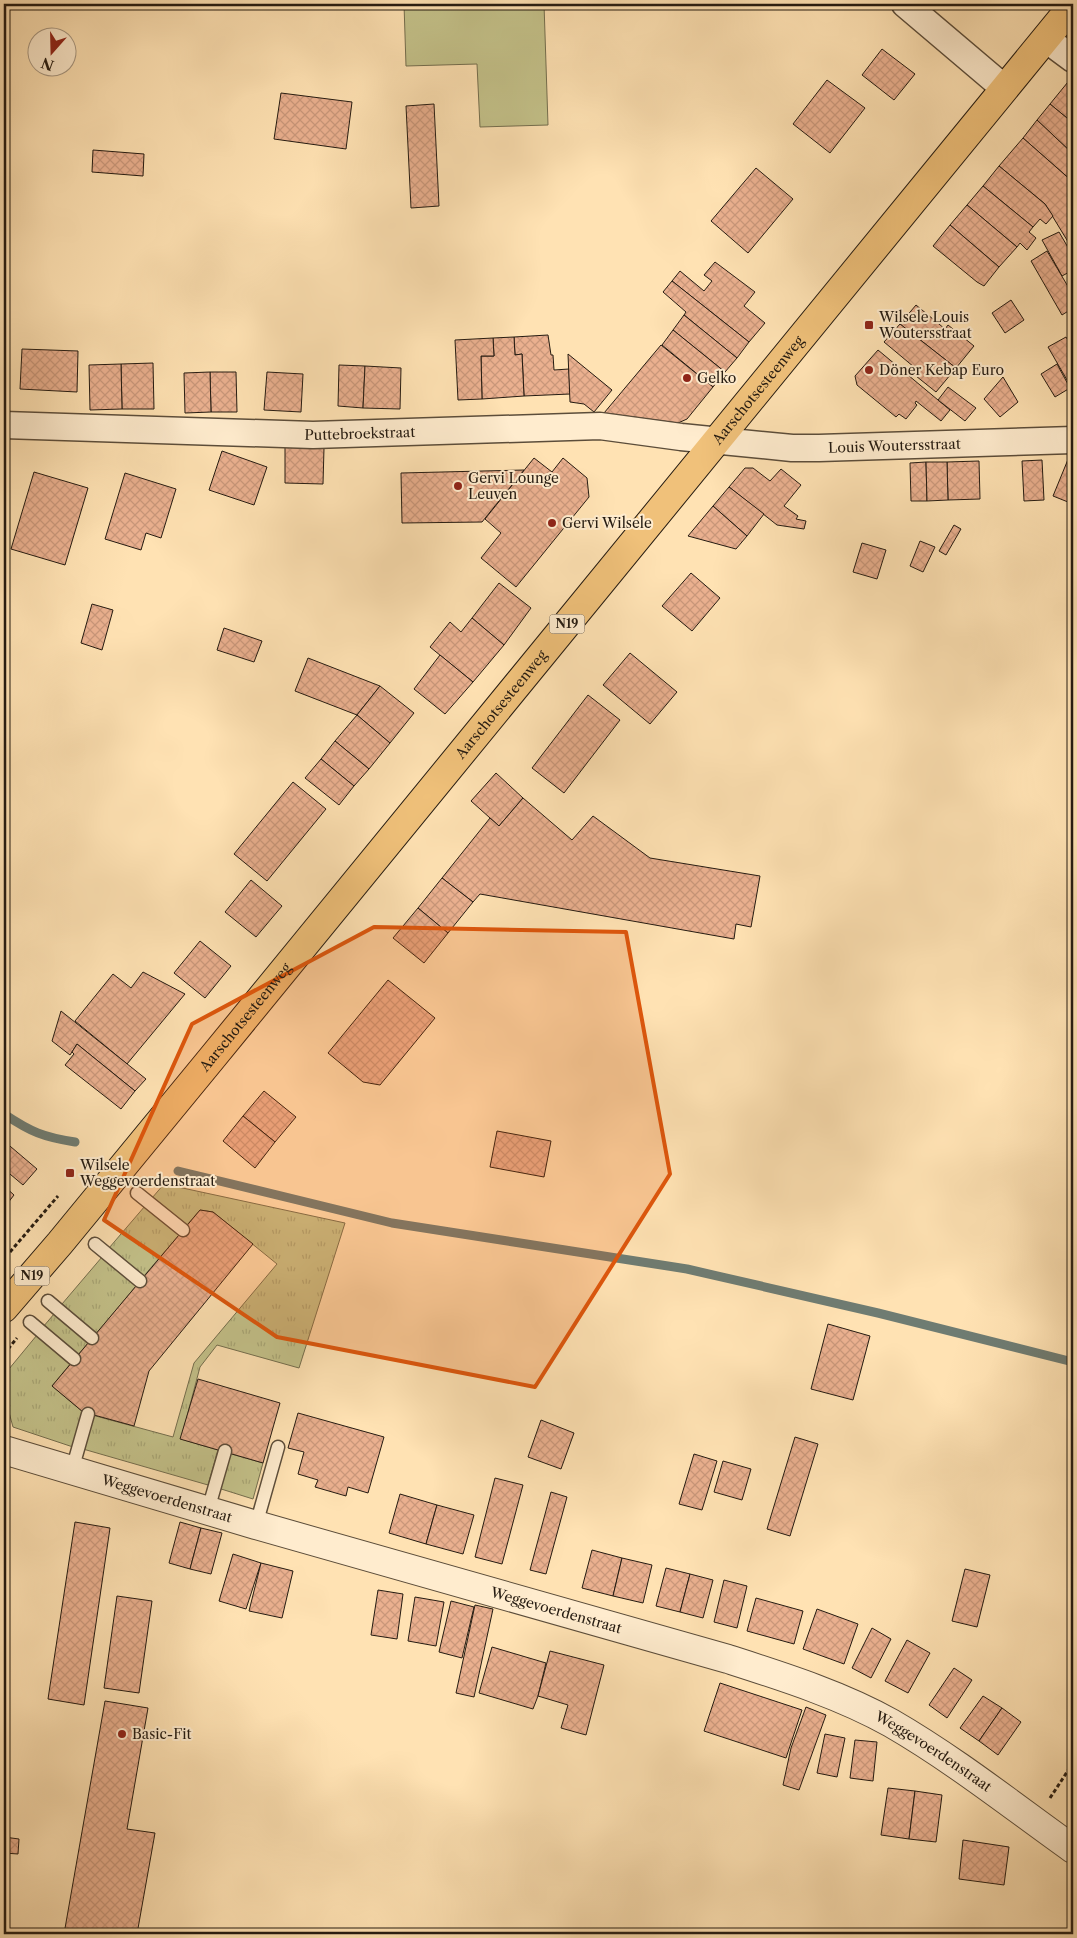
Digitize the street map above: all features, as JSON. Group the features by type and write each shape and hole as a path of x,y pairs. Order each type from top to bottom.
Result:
{"main road":[{"name":"Aarschotsesteenweg","path":"4,1308 60,1243 1073,5"}],"street":[{"path":"905,4 1004,88"},
{"path":"1046,39 1073,59"},
{"name":"Puttebroekstraat","path":"4,425 313,435 600,426 716,440"},
{"name":"Louis Woutersstraat","path":"716,440 792,448 1073,440"},
{"name":"Weggevoerdenstraat","path":"4,1450 256,1525 786,1677 891,1723 947,1759 1073,1849"}],"lane":[{"path":"137,1193 183,1230"},
{"path":"95,1244 140,1281"},
{"path":"48,1301 92,1338"},
{"path":"30,1322 74,1359"},
{"path":"72,1470 88,1414"},
{"path":"256,1525 278,1447"},
{"path":"208,1510 225,1451"}],"path":[{"path":"1034,1821 1073,1763"}],"highlighted area":[{"path":"374,927 626,932 670,1174 535,1387 277,1337 104,1220 192,1024"}],"green space":[{"path":"404,4 544,4 548,125 480,127 477,64 406,66"},
{"path":"164,1184 345,1223 299,1368 217,1345 200,1367 181,1439 218,1450 208,1485 83,1449 92,1415 173,1437 194,1363 277,1264 213,1212 200,1210 186,1226 152,1198"},
{"path":"145,1206 179,1235 143,1277 109,1248"},
{"path":"102,1257 136,1286 96,1334 62,1304"},
{"path":"54,1314 88,1343 77,1356 43,1327"},
{"path":"37,1335 71,1363 52,1386 83,1412 73,1447 13,1427 4,1394 4,1375"},
{"path":"228,1453 263,1463 253,1499 218,1488"}],"building":[{"path":"882,49 915,74 894,100 862,75"},
{"path":"1072,77 1073,79 1073,123 1050,104"},
{"path":"827,80 865,108 830,153 793,124"},
{"path":"281,93 352,102 346,149 274,139"},
{"path":"434,104 439,206 411,208 406,106"},
{"path":"1050,104 1073,123 1073,154 1037,120"},
{"path":"1037,120 1073,154 1073,182 1023,138"},
{"path":"1023,138 1073,182 1073,250 1045,204 999,166"},
{"path":"93,150 144,154 143,176 92,172"},
{"path":"999,166 1045,204 1053,216 1046,224 1040,219 1033,227 983,186"},
{"path":"756,168 793,199 748,253 711,221"},
{"path":"983,186 1033,227 1029,232 1036,238 1027,250 1020,243 1017,247 967,205"},
{"path":"967,205 1017,247 999,267 950,225"},
{"path":"950,225 999,267 984,286 933,246"},
{"path":"1059,232 1073,256 1073,270 1062,276 1042,240"},
{"path":"1047,251 1073,295 1073,308 1062,315 1031,261"},
{"path":"715,262 755,292 744,306 765,323 749,342 672,281 680,271 704,291 712,281 704,275"},
{"path":"672,281 749,342 737,358 684,315 686,312 663,292"},
{"path":"1011,300 1024,320 1005,333 992,313"},
{"path":"916,305 945,329 948,325 974,346 956,368 900,324"},
{"path":"684,315 737,358 725,372 673,330"},
{"path":"900,324 956,368 936,392 911,372 914,367 884,342"},
{"path":"673,330 725,372 713,387 662,345"},
{"path":"548,335 551,355 553,355 554,370 569,369 570,394 524,396 522,354 515,355 514,337"},
{"path":"514,337 515,355 522,354 524,396 482,399 481,356 494,356 493,338"},
{"path":"1066,337 1073,349 1073,386 1071,387 1048,347"},
{"path":"493,338 494,356 481,356 482,399 458,400 455,340"},
{"path":"661,345 713,387 687,419 678,423 604,413"},
{"path":"22,349 78,351 77,392 20,389"},
{"path":"878,350 950,410 941,421 916,401 917,405 906,419 899,414 896,417 857,385 855,376"},
{"path":"568,354 612,390 594,412 584,404 570,402"},
{"path":"153,363 154,409 122,409 121,364"},
{"path":"121,364 122,409 90,410 89,365"},
{"path":"1057,364 1070,388 1055,397 1041,374"},
{"path":"339,365 365,366 363,408 338,406"},
{"path":"365,366 401,368 400,409 363,408"},
{"path":"210,372 236,372 237,412 211,412"},
{"path":"210,372 211,412 185,413 184,373"},
{"path":"267,372 303,374 301,412 264,410"},
{"path":"1003,377 1018,402 1000,417 984,399"},
{"path":"948,387 976,408 965,421 938,400"},
{"path":"285,447 324,448 323,484 285,483"},
{"path":"222,451 267,467 254,505 209,490"},
{"path":"1069,457 1073,459 1073,504 1053,496"},
{"path":"534,458 552,472 563,458 587,478 589,497 516,587 481,558 501,533 485,519"},
{"path":"1042,460 1044,500 1024,501 1022,461"},
{"path":"979,461 980,499 948,500 947,462"},
{"path":"926,462 927,501 911,501 910,463"},
{"path":"926,462 947,462 948,500 927,501"},
{"path":"745,468 753,468 770,481 781,469 801,485 784,506 798,516 796,519 806,521 804,529 777,525 729,487"},
{"path":"524,470 482,522 402,523 401,473"},
{"path":"34,472 88,488 65,565 11,549"},
{"path":"125,473 176,489 161,538 146,533 141,550 105,539"},
{"path":"729,487 764,514 747,536 713,506"},
{"path":"713,506 747,536 736,549 688,536"},
{"path":"954,525 961,529 946,555 939,551"},
{"path":"920,541 935,547 923,572 910,566"},
{"path":"862,543 886,550 877,579 853,572"},
{"path":"691,573 720,598 692,631 662,606"},
{"path":"499,583 531,608 504,645 472,618"},
{"path":"92,604 113,610 102,650 81,643"},
{"path":"472,618 504,645 473,682 430,647 450,622 461,632"},
{"path":"224,628 262,641 254,662 217,650"},
{"path":"630,653 677,692 650,724 603,685"},
{"path":"440,655 473,682 445,714 414,689"},
{"path":"308,658 380,686 357,715 295,691"},
{"path":"380,686 414,713 390,743 357,715"},
{"path":"588,695 620,720 564,793 532,768"},
{"path":"357,715 390,743 369,769 335,741"},
{"path":"335,741 369,769 354,786 321,759"},
{"path":"321,759 354,786 339,805 305,778"},
{"path":"496,773 523,798 499,826 471,801"},
{"path":"293,782 326,809 267,881 234,854"},
{"path":"523,798 572,840 593,816 650,858 760,876 751,927 736,924 734,939 480,894 473,902 442,878 490,818 499,826"},
{"path":"442,878 473,902 448,933 418,908"},
{"path":"251,880 282,906 256,937 225,912"},
{"path":"418,908 448,933 424,963 393,938"},
{"path":"200,941 231,966 205,998 174,973"},
{"path":"143,972 185,994 127,1064 75,1021 113,974 131,988"},
{"path":"388,980 435,1018 380,1085 363,1082 328,1053"},
{"path":"61,1011 146,1079 135,1091 77,1044 70,1055 52,1041"},
{"path":"77,1044 135,1091 121,1109 65,1065 74,1054 72,1052"},
{"path":"264,1091 296,1117 275,1142 243,1116"},
{"path":"243,1116 275,1142 255,1168 223,1141"},
{"path":"497,1131 551,1141 544,1177 490,1167"},
{"path":"4,1141 37,1169 23,1185 4,1169"},
{"path":"4,1186 14,1195 4,1208"},
{"path":"200,1210 213,1212 253,1244 149,1371 134,1426 83,1412 52,1386"},
{"path":"828,1324 870,1336 853,1400 811,1389"},
{"path":"198,1379 280,1403 263,1463 180,1439"},
{"path":"298,1413 384,1437 368,1493 348,1487 346,1496 315,1487 318,1480 298,1474 304,1452 288,1448"},
{"path":"541,1420 574,1433 561,1469 528,1457"},
{"path":"795,1437 818,1444 790,1536 767,1529"},
{"path":"694,1454 717,1461 702,1510 679,1504"},
{"path":"723,1461 751,1469 742,1500 714,1492"},
{"path":"495,1478 523,1485 502,1564 475,1557"},
{"path":"551,1492 567,1497 546,1574 530,1570"},
{"path":"400,1494 437,1505 426,1544 389,1533"},
{"path":"437,1505 474,1515 463,1554 426,1544"},
{"path":"75,1522 110,1528 84,1705 48,1699"},
{"path":"180,1522 201,1528 190,1569 169,1563"},
{"path":"201,1528 222,1533 211,1574 190,1569"},
{"path":"592,1550 622,1558 613,1596 582,1588"},
{"path":"233,1554 261,1563 246,1609 219,1601"},
{"path":"622,1558 652,1565 643,1603 613,1596"},
{"path":"261,1563 293,1571 282,1618 249,1611"},
{"path":"666,1568 690,1574 680,1612 656,1606"},
{"path":"965,1569 990,1575 977,1627 952,1621"},
{"path":"690,1574 713,1580 703,1618 680,1612"},
{"path":"724,1580 747,1586 737,1628 714,1622"},
{"path":"378,1590 403,1594 397,1639 371,1635"},
{"path":"117,1596 152,1601 139,1693 104,1688"},
{"path":"415,1597 444,1602 436,1646 408,1641"},
{"path":"756,1598 803,1611 794,1644 747,1631"},
{"path":"451,1601 474,1607 462,1658 439,1652"},
{"path":"475,1605 493,1609 474,1697 456,1693"},
{"path":"817,1609 858,1624 844,1664 803,1649"},
{"path":"872,1628 891,1639 871,1678 852,1668"},
{"path":"907,1640 930,1653 908,1693 885,1681"},
{"path":"492,1647 546,1663 533,1709 479,1693"},
{"path":"550,1651 604,1665 586,1735 561,1728 568,1705 538,1696"},
{"path":"954,1668 972,1680 947,1718 929,1705"},
{"path":"720,1683 802,1710 786,1758 704,1731"},
{"path":"983,1696 1002,1708 979,1741 960,1728"},
{"path":"105,1701 148,1708 127,1829 155,1833 137,1934 64,1934"},
{"path":"806,1707 826,1715 799,1790 783,1785 791,1748"},
{"path":"1002,1708 1021,1722 998,1755 979,1741"},
{"path":"825,1734 845,1738 837,1777 817,1773"},
{"path":"855,1740 877,1742 873,1781 850,1778"},
{"path":"888,1788 915,1791 909,1839 881,1835"},
{"path":"915,1791 942,1795 936,1842 909,1839"},
{"path":"4,1837 19,1839 18,1854 4,1853"},
{"path":"963,1840 1009,1847 1004,1885 959,1879"}],"waterway":[{"path":"4,1114 38,1133 75,1142"},
{"path":"178,1171 392,1223 687,1269 878,1313 1073,1362"}],"place":[{"name":"Wilsele Louis Woutersstraat","path":"869,325"},
{"name":"Döner Kebap Euro","path":"869,370"},
{"name":"Gelko","path":"687,378"},
{"name":"Gervi Lounge Leuven","path":"458,486"},
{"name":"Gervi Wilsele","path":"552,523"},
{"name":"Wilsele Weggevoerdenstraat","path":"70,1173"},
{"name":"Basic-Fit","path":"122,1734"}]}
